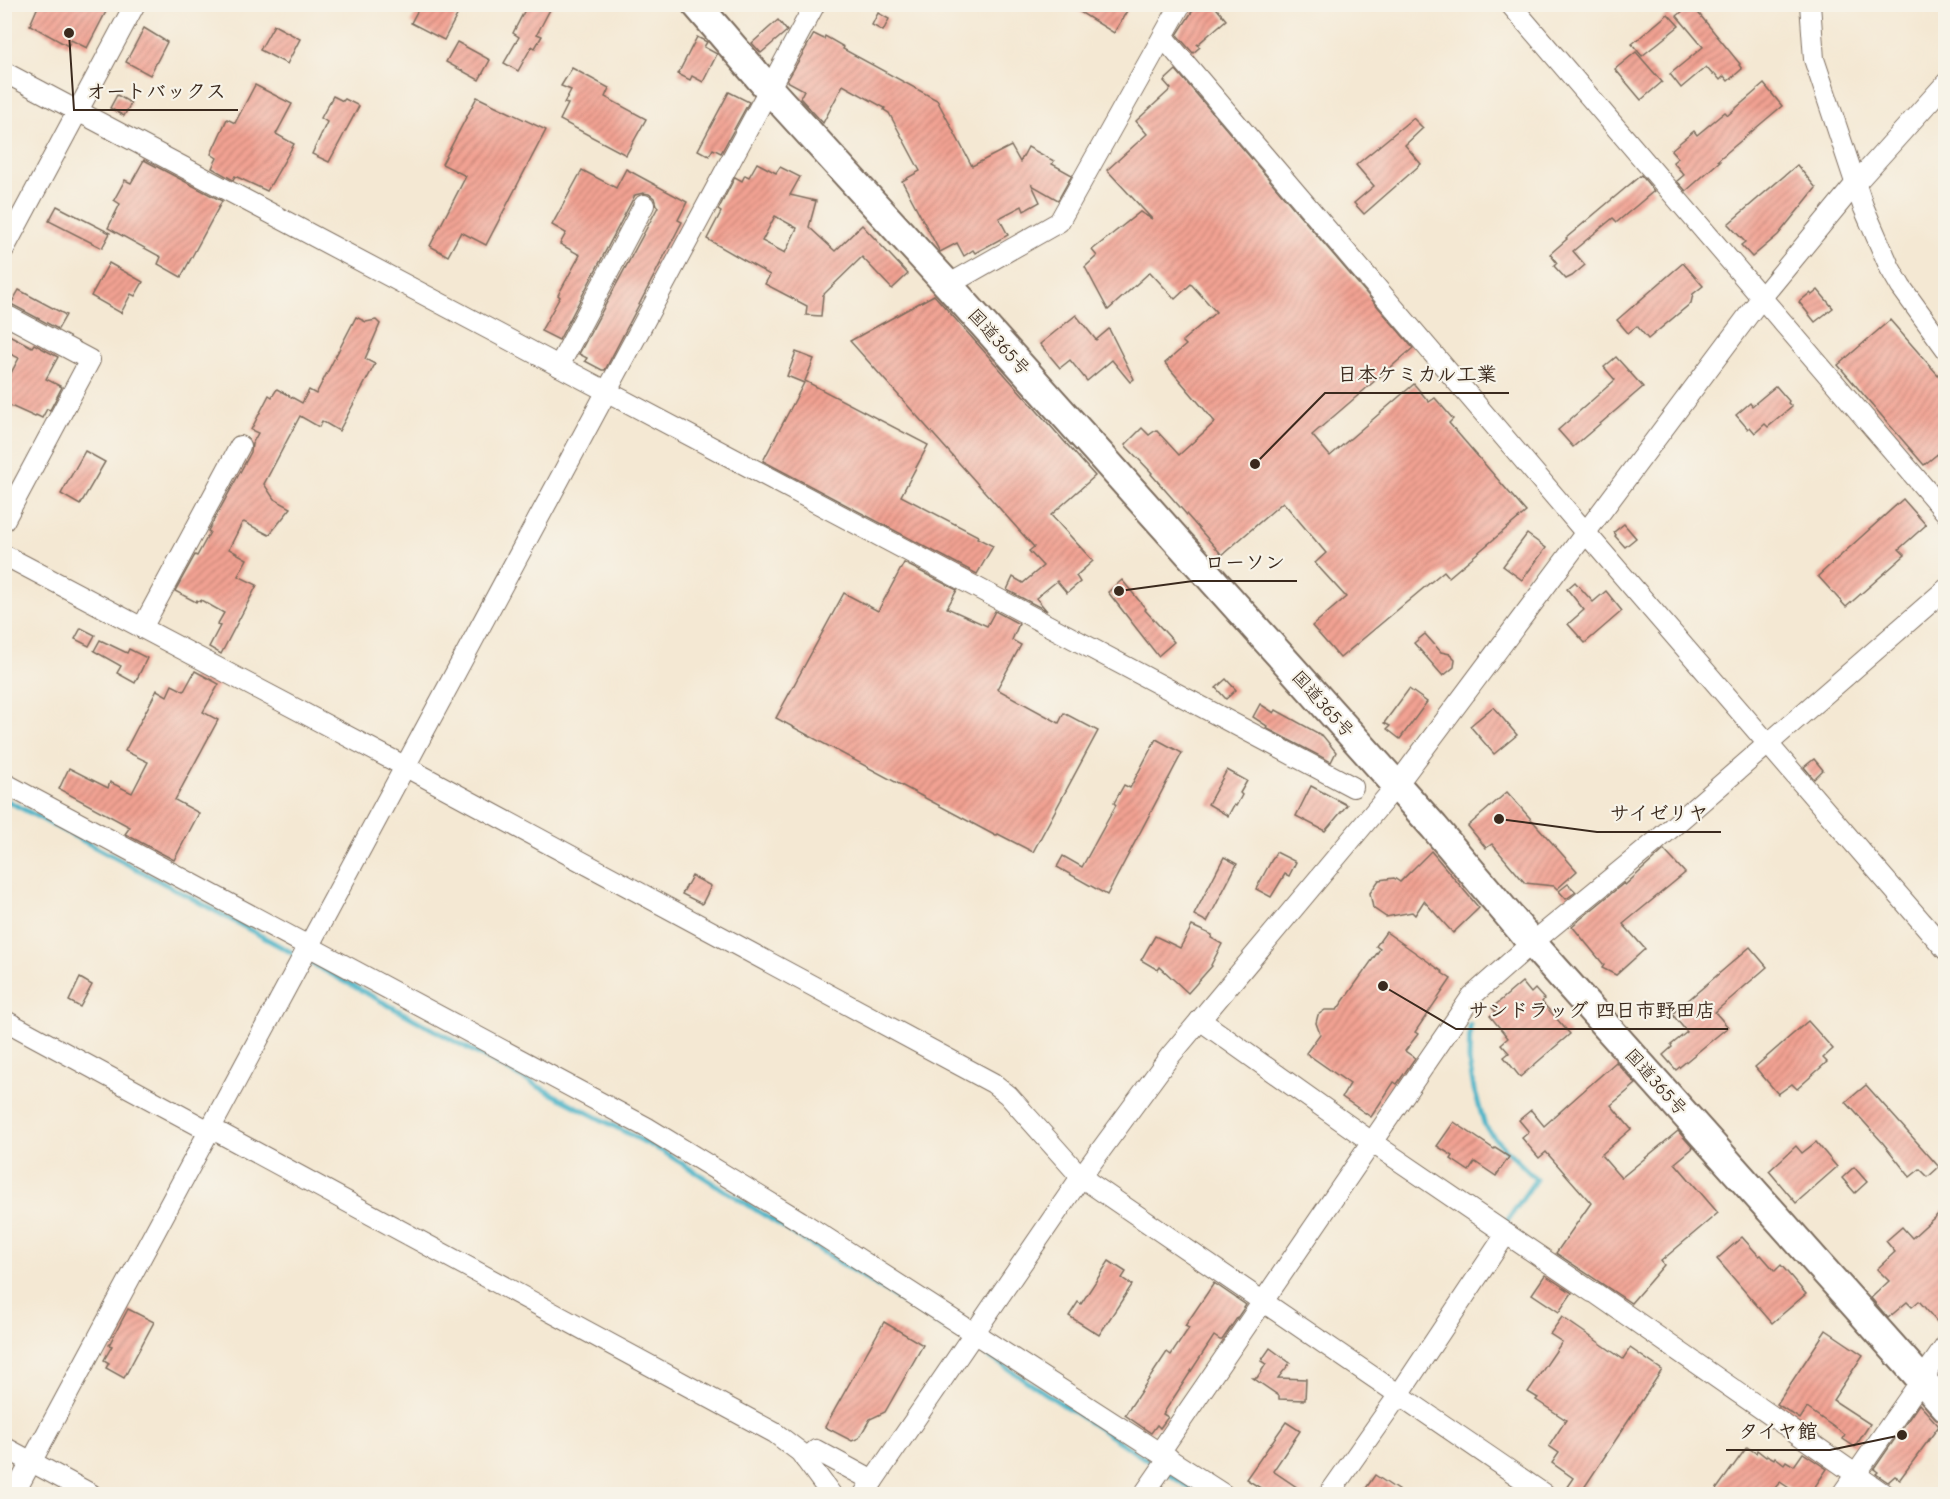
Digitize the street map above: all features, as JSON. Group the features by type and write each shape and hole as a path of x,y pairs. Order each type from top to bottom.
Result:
{"highway":[{"name":"国道365号","path":"696,4 769,89 948,285 1396,786 1946,1407"}],"street":[{"path":"4,249 135,4"},
{"path":"14,1494 815,4"},
{"path":"948,285 1059,222 1181,4"},
{"path":"1510,4 1946,513"},
{"path":"1810,4 1814,59 1863,206 1890,268 1901,287 1946,349"},
{"path":"1163,37 1585,532 1946,950"},
{"path":"4,72 1353,787"},
{"path":"805,1459 816,1450 869,1488 1081,1177 1170,1056 1396,786 1762,297 1856,183 1946,83"},
{"path":"559,366 644,205"},
{"path":"4,314 90,360 4,521"},
{"path":"142,628 240,446"},
{"path":"4,555 406,767 993,1083 1008,1095 1081,1177 1544,1494"},
{"path":"1144,1494 1155,1478 1165,1456 1263,1302 1472,996 1532,942 1654,843 1946,589"},
{"path":"4,783 646,1127 801,1221 1223,1494"},
{"path":"4,1020 209,1131 220,1133 775,1433 800,1452 831,1494"},
{"path":"1200,1020 1373,1143 1659,1337 1884,1494"},
{"path":"1329,1494 1398,1396 1506,1233"},
{"path":"1842,1494 1946,1345"},
{"path":"4,1447 91,1494"}],"building":[{"path":"39,4 110,4 87,48 71,40 68,46 30,25"},
{"path":"421,4 463,4 444,40 411,23"},
{"path":"528,4 553,4 537,34 542,36 535,48 532,46 518,71 504,63 519,37 513,33"},
{"path":"1067,4 1131,4 1114,33"},
{"path":"1197,4 1213,4 1226,20 1197,45 1200,47 1193,53 1177,35"},
{"path":"1691,4 1740,64 1742,69 1728,81 1724,76 1720,80 1706,67 1681,88 1670,74 1703,47 1677,16"},
{"path":"878,13 889,19 883,31 872,25"},
{"path":"1668,14 1679,26 1642,56 1632,44"},
{"path":"778,20 787,31 761,53 752,43"},
{"path":"274,25 300,39 287,64 260,50"},
{"path":"144,28 167,42 150,75 126,62"},
{"path":"814,34 824,39 825,36 844,47 843,49 937,100 972,166 1011,146 1020,162 1028,147 1054,161 1052,164 1072,175 1058,200 1032,185 1040,202 1024,211 1022,206 999,218 1008,235 975,253 973,250 964,256 957,243 940,252 902,181 920,171 889,113 884,110 885,108 843,85 823,123 800,98 804,90 787,81"},
{"path":"697,37 707,42 704,47 717,54 703,82 692,76 690,80 678,74"},
{"path":"457,42 490,60 479,80 446,62"},
{"path":"1636,52 1662,82 1641,100 1615,69"},
{"path":"572,68 609,88 605,97 646,119 626,155 560,120 568,104 564,103 571,90 561,86"},
{"path":"1176,70 1413,348 1312,435 1330,456 1414,384 1429,402 1435,398 1453,419 1449,423 1526,512 1449,577 1444,571 1340,658 1312,626 1346,597 1315,563 1326,553 1283,502 1222,555 1125,445 1142,428 1149,435 1156,430 1179,455 1215,422 1165,363 1186,345 1182,341 1216,312 1191,284 1175,299 1150,272 1108,310 1085,267 1097,256 1092,250 1140,212 1152,219 1107,170 1147,134 1136,121 1171,89 1164,81"},
{"path":"1764,84 1782,106 1718,160 1720,161 1686,191 1677,181 1684,175 1673,162 1678,158 1671,150 1694,131 1697,135 1725,112 1728,115"},
{"path":"255,85 292,104 276,134 294,144 267,191 235,176 233,180 212,168 217,158 211,154 227,119 235,123"},
{"path":"729,92 749,102 721,153 713,149 709,156 698,150"},
{"path":"117,95 131,103 124,116 110,108"},
{"path":"333,96 359,106 329,162 312,154 327,122 321,118"},
{"path":"477,97 546,130 486,245 461,232 448,256 430,246 466,176 442,164"},
{"path":"1413,118 1423,128 1405,145 1421,164 1364,214 1354,203 1374,186 1356,165"},
{"path":"144,160 222,201 181,277 158,264 161,257 108,228 120,204 114,200 125,180 131,183"},
{"path":"757,163 776,173 780,167 800,177 790,195 816,201 809,227 835,251 862,225 908,274 892,289 862,257 823,295 821,316 806,315 807,306 765,284 770,275 707,239 721,212 718,210 735,177 742,181 745,175 749,177","holes":["775,216 797,228 785,253 762,241"]},
{"path":"1797,165 1816,188 1778,235 1752,257 1741,245 1745,242 1728,224"},
{"path":"626,169 687,202 678,220 682,222 605,370 602,370 585,361 587,358 579,354 658,207 654,198 649,194 635,195 559,340 541,331 580,255 560,244 566,233 552,225 582,170 616,188"},
{"path":"1641,175 1654,191 1617,222 1613,218 1573,251 1585,265 1566,279 1554,266 1557,263 1550,254"},
{"path":"57,206 110,233 102,248 49,221"},
{"path":"109,263 143,282 135,296 131,294 121,313 91,296"},
{"path":"1683,263 1703,286 1693,294 1691,303 1648,339 1637,326 1628,333 1617,320"},
{"path":"19,290 66,315 58,329 11,304"},
{"path":"1818,290 1833,308 1815,322 1799,302"},
{"path":"934,295 1095,476 1051,515 1093,561 1076,576 1080,582 1067,593 1057,581 1036,598 1047,611 1007,590 1013,577 1023,583 1043,566 1029,551 1034,547 850,341"},
{"path":"1076,315 1096,340 1109,329 1134,379 1130,382 1112,360 1087,381 1070,360 1060,368 1040,344"},
{"path":"356,317 366,322 376,320 380,324 365,359 375,364 339,431 322,421 319,427 300,416 264,484 274,499 291,508 269,535 242,523 229,549 247,559 238,576 257,585 221,654 209,647 224,613 201,600 196,602 175,591 195,555 197,556 251,452 252,444 258,433 251,430 269,395 272,397 277,389 302,403 309,390 316,394"},
{"path":"1890,320 1946,384 1946,447 1924,465 1838,365"},
{"path":"9,335 32,347 34,344 58,357 46,379 62,387 50,410 47,409 42,418 4,403 4,386 19,358 4,351 4,343"},
{"path":"796,352 814,359 805,381 928,445 901,496 993,546 977,574 763,461 804,383 787,376"},
{"path":"1616,357 1643,387 1573,447 1558,430 1615,380 1604,367"},
{"path":"1776,386 1792,407 1768,427 1765,424 1755,433 1750,427 1748,429 1736,415 1750,403 1752,406"},
{"path":"85,451 105,462 80,505 61,494"},
{"path":"1903,499 1926,525 1899,549 1905,555 1846,607 1818,576"},
{"path":"1624,524 1636,538 1625,547 1614,532"},
{"path":"1527,534 1546,548 1522,580 1503,566"},
{"path":"904,563 957,590 947,608 987,626 995,611 1019,624 1012,640 1021,645 997,689 1059,723 1064,713 1098,731 1033,852 998,834 996,836 776,718 844,593 878,611"},
{"path":"1122,580 1174,642 1158,656 1108,592"},
{"path":"1575,582 1593,602 1606,591 1622,611 1585,643 1568,624 1584,610 1567,589"},
{"path":"81,628 95,635 89,646 75,639"},
{"path":"1425,634 1441,652 1450,654 1455,659 1454,667 1443,676 1414,643"},
{"path":"100,640 127,653 129,649 147,658 135,683 117,673 121,666 94,651"},
{"path":"195,671 219,684 203,712 218,720 175,800 199,813 174,860 125,834 130,827 59,789 69,768 108,788 110,782 132,793 148,762 125,751 157,690 167,696 172,685 184,691"},
{"path":"1226,679 1236,690 1226,699 1216,688"},
{"path":"1409,689 1427,702 1400,739 1387,729 1390,726 1384,723"},
{"path":"1260,704 1274,713 1276,710 1323,736 1336,752 1331,762 1266,728 1267,726 1253,717"},
{"path":"1493,707 1517,735 1494,754 1470,726"},
{"path":"1156,739 1182,753 1107,895 1057,867 1063,856 1082,867 1116,805 1114,803 1124,785 1130,788"},
{"path":"1814,759 1823,770 1814,779 1804,767"},
{"path":"1227,770 1247,781 1240,793 1242,795 1228,816 1208,804"},
{"path":"1311,786 1347,805 1325,831 1296,816"},
{"path":"1507,792 1577,871 1557,889 1554,886 1525,883 1492,844 1486,848 1468,826"},
{"path":"1664,850 1685,873 1623,924 1645,949 1616,975 1602,968 1604,965 1572,926 1624,883 1625,885"},
{"path":"1431,851 1479,908 1453,933 1424,901 1415,915 1412,912 1386,917 1373,908 1370,893 1379,880 1394,878 1400,882"},
{"path":"1276,852 1296,862 1289,876 1285,874 1271,897 1256,889"},
{"path":"1224,857 1237,864 1207,922 1194,915"},
{"path":"692,876 711,886 702,904 682,894"},
{"path":"1568,884 1576,892 1566,899 1559,891"},
{"path":"1192,926 1212,935 1211,938 1222,944 1212,966 1188,993 1160,967 1158,970 1141,960 1155,936 1180,948"},
{"path":"1386,932 1451,979 1415,1032 1418,1034 1405,1051 1415,1058 1397,1084 1394,1082 1371,1117 1342,1097 1350,1084 1306,1053 1320,1034 1316,1023 1318,1015 1325,1010 1337,1010 1380,949 1376,946"},
{"path":"1750,947 1767,967 1715,1012 1728,1027 1676,1070 1663,1055 1687,1032 1672,1014"},
{"path":"80,978 92,985 80,1007 69,1001"},
{"path":"1522,982 1531,993 1535,989 1544,999 1542,1002 1570,1034 1520,1077 1504,1057 1509,1053 1501,1044 1508,1038 1490,1016 1496,1012 1492,1008"},
{"path":"1808,1021 1833,1049 1823,1058 1827,1062 1797,1089 1792,1084 1778,1094 1755,1067"},
{"path":"1616,1062 1636,1084 1611,1105 1631,1129 1601,1155 1621,1178 1678,1131 1693,1148 1675,1163 1718,1213 1661,1261 1664,1265 1631,1303 1556,1253 1591,1203 1546,1152 1539,1158 1522,1138 1529,1132 1519,1120 1531,1110 1544,1126"},
{"path":"1866,1085 1939,1167 1928,1177 1920,1169 1910,1177 1846,1102"},
{"path":"1454,1122 1509,1157 1496,1176 1475,1162 1469,1171 1451,1159 1453,1156 1437,1146"},
{"path":"1816,1142 1837,1167 1796,1203 1769,1171 1796,1146 1802,1153"},
{"path":"1854,1167 1867,1182 1855,1193 1842,1178"},
{"path":"1946,1207 1946,1316 1938,1323 1919,1301 1912,1307 1907,1302 1888,1318 1871,1298 1889,1281 1877,1269 1895,1252 1886,1241 1902,1227 1912,1238"},
{"path":"1742,1237 1775,1271 1781,1265 1806,1294 1772,1323 1717,1259"},
{"path":"1109,1261 1126,1272 1122,1278 1132,1285 1099,1335 1069,1316 1078,1302 1081,1304"},
{"path":"1545,1275 1572,1293 1559,1312 1532,1294"},
{"path":"1214,1283 1246,1305 1222,1340 1214,1336 1163,1414 1168,1417 1160,1428 1157,1425 1151,1433 1125,1415 1167,1352 1171,1355 1189,1328 1185,1326"},
{"path":"128,1309 154,1322 124,1378 106,1368 109,1363 104,1360 112,1346 109,1345"},
{"path":"1562,1317 1623,1359 1630,1348 1662,1370 1580,1494 1562,1494 1573,1478 1552,1463 1559,1453 1549,1446 1566,1420 1528,1392 1562,1342 1550,1334"},
{"path":"884,1322 923,1345 885,1412 870,1419 859,1438 852,1441 825,1427"},
{"path":"1826,1330 1863,1355 1833,1400 1870,1424 1855,1447 1843,1439 1845,1435 1807,1408 1800,1419 1777,1404"},
{"path":"1270,1348 1290,1363 1278,1378 1306,1379 1305,1400 1279,1399 1279,1396 1253,1378 1257,1378 1266,1364 1261,1361"},
{"path":"1919,1404 1939,1426 1900,1479 1895,1476 1888,1482 1876,1474 1878,1472 1874,1469"},
{"path":"1286,1422 1300,1431 1273,1471 1307,1494 1270,1494 1246,1479"},
{"path":"1747,1447 1756,1453 1757,1450 1766,1457 1767,1455 1774,1459 1775,1457 1784,1464 1786,1461 1794,1466 1803,1453 1827,1469 1810,1494 1798,1494 1780,1482 1770,1494 1713,1494"},
{"path":"1375,1475 1390,1485 1404,1494 1362,1494"}],"waterway":[{"path":"4,799 662,1151 948,1330"},
{"path":"1470,1025 1469,1062 1485,1126 1536,1179 1505,1224"},
{"path":"987,1355 1199,1494"}],"place":[{"name":"オートバックス","path":"69,33"},
{"name":"日本ケミカル工業","path":"1255,464"},
{"name":"ローソン","path":"1119,591"},
{"name":"サイゼリヤ","path":"1499,819"},
{"name":"サンドラッグ 四日市野田店","path":"1383,986"},
{"name":"タイヤ館","path":"1902,1435"}]}
